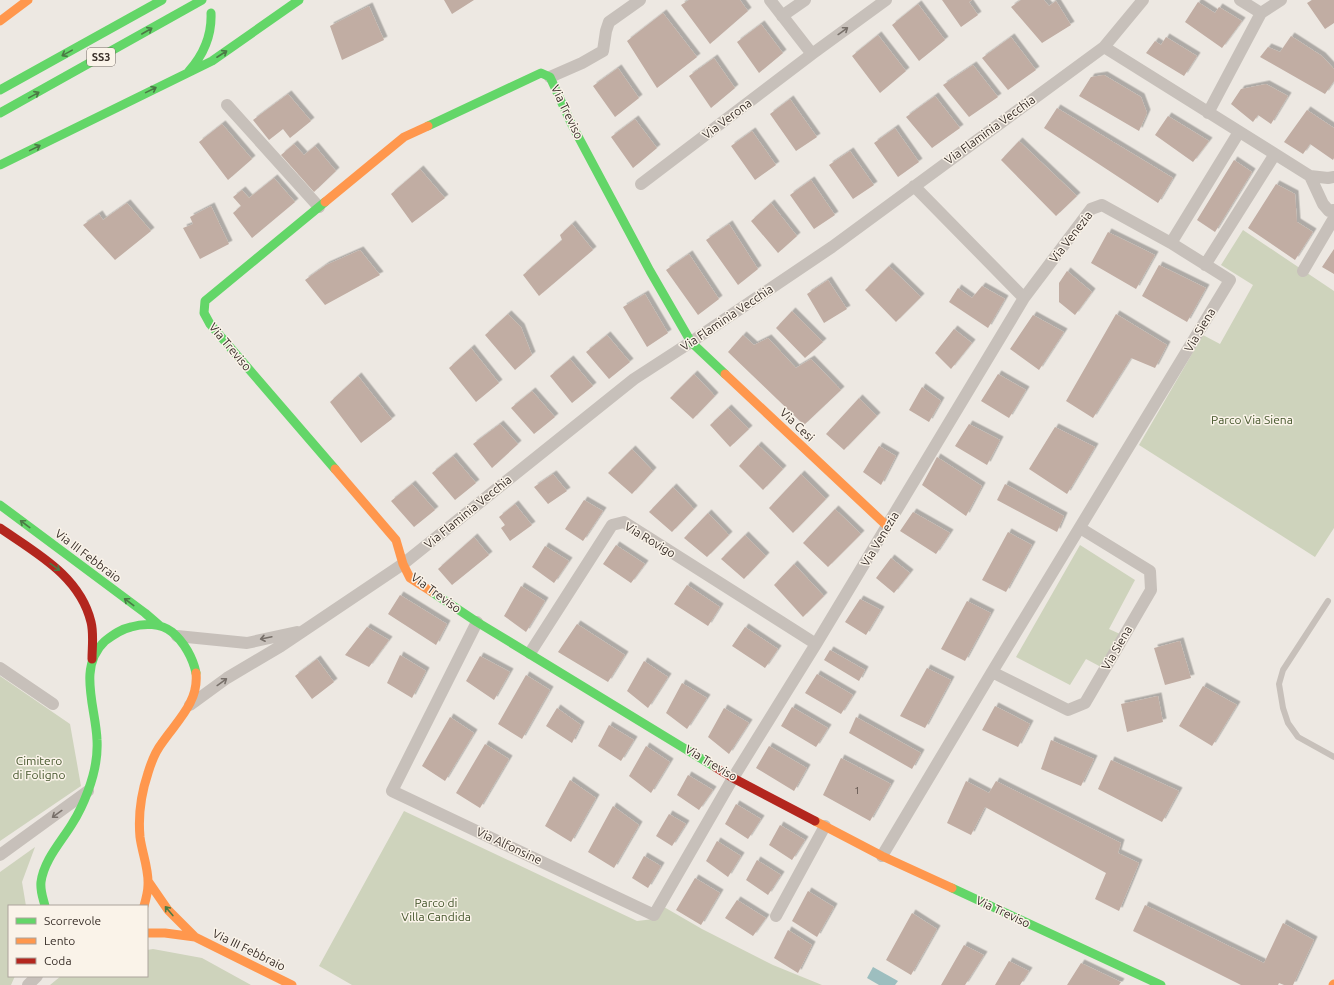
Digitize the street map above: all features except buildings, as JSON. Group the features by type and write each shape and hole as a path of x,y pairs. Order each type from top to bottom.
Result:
{"main road":[{"path":"0,21 28,0"},
{"name":"SS3","path":"0,90 162,0"},
{"name":"SS3","path":"0,114 202,0"},
{"path":"0,166 212,61 299,0"},
{"path":"188,72 198,61 208,42 212,27 211,13"},
{"name":"Via Treviso","path":"691,342 650,271 572,125 550,77 541,73 404,137 205,301 204,313 210,324 396,540 403,564 410,578 477,622 733,778 882,856 1160,985"},
{"name":"Via Cesi","path":"691,342 887,526"},
{"name":"Via III Febbraio","path":"0,505 145,613 160,626"},
{"path":"0,528 58,569 72,582 86,607 91,622 92,660"},
{"name":"Via Flaminia Vecchia","path":"44,905 41,882 43,870 48,859 70,828 83,803 88,791 96,755 97,741 90,678 92,660 105,641 113,634 135,625 160,626 176,636 192,658 197,684 195,695 190,705 167,736 153,759 146,776 142,792 139,822 140,840 148,881 144,905"},
{"path":"148,881 168,910 195,937"},
{"path":"148,933 195,937"},
{"name":"Via III Febbraio","path":"195,937 292,985"}],"street":[{"path":"550,77 582,63 603,51 609,22 640,0"},
{"path":"770,0 812,54"},
{"path":"782,16 805,0"},
{"name":"Via Verona","path":"641,184 812,54 886,0"},
{"name":"Via Flaminia Vecchia","path":"190,705 227,678 281,646 403,564 634,379 832,247 1104,47 1143,0"},
{"path":"1240,0 1261,13"},
{"path":"1208,113 1261,13 1280,0"},
{"path":"1104,47 1310,176 1328,178 1334,177"},
{"path":"227,105 318,207"},
{"path":"1171,243 1239,132"},
{"path":"1205,265 1275,154"},
{"path":"1310,176 1323,204 1329,211 1334,210"},
{"path":"914,186 1024,298"},
{"name":"Via Venezia","path":"733,778 816,644 1024,298 1091,209 1102,205 1189,254"},
{"path":"1303,271 1334,218"},
{"name":"Via Siena","path":"882,856 1230,280 1189,254"},
{"name":"Via Rovigo","path":"530,653 612,525 624,522 816,644"},
{"name":"Via Siena","path":"992,672 1068,710 1085,703 1151,590 1150,571 1080,528"},
{"name":"Via Alfonsine","path":"477,622 392,791 654,915 733,778"},
{"name":"Via Flaminia Vecchia","path":"176,636 247,643 304,630"},
{"path":"0,668 52,704"},
{"path":"4,852 88,791"},
{"path":"776,916 825,826"},
{"path":"28,985 36,977"}],"lane":[{"path":"1328,601 1283,670 1280,684 1283,708 1288,723 1298,737 1334,757"}],"green space":[{"name":"Parco Via Siena","path":"1243,230 1334,291 1334,528 1315,557 1139,445 1203,335 1220,344 1253,285 1221,265"},
{"path":"1080,545 1135,580 1109,629 1120,634 1101,667 1086,659 1070,685 1016,657"},
{"name":"Cimitero di Foligno","path":"0,676 70,724 81,786 0,841"},
{"name":"Parco di Villa Candida","path":"404,811 637,921 654,919 664,907 702,929 773,965 822,985 352,985 319,966"},
{"path":"35,847 22,882 26,905 8,905 8,977 15,977 11,985 0,985 0,872"},
{"path":"153,949 202,958 251,985 50,985 60,977 148,977 148,950"}],"water":[{"path":"873,967 898,981 895,985 879,985 867,978"}],"traffic: fast":[{"path":"0,90 162,0"},
{"path":"0,113 202,0"},
{"path":"0,165 212,61 299,0"},
{"path":"189,71 199,58 206,44 210,29 211,13"},
{"path":"428,126 541,73 550,77 572,125 650,271 691,342 725,374"},
{"path":"325,202 205,301 204,313 210,324 335,469"},
{"path":"0,505 145,613 160,626"},
{"path":"432,592 477,622 715,767"},
{"path":"45,905 41,888 43,874 49,859 81,808 90,785 95,766 97,740 90,688 90,675 92,663 97,651 105,641 124,629 141,625 158,625 172,632 184,645 195,667 196,673"},
{"path":"952,888 1161,985"}],"traffic: slow":[{"path":"0,21 28,0"},
{"path":"325,202 404,137 428,126"},
{"path":"725,374 887,526"},
{"path":"335,469 396,540 403,564 410,578 432,592"},
{"path":"144,905 148,890 148,879 140,837 139,821 144,789 150,765 157,750 191,702 196,683 196,673"},
{"path":"815,821 882,856 952,888"},
{"path":"148,881 168,910 195,937 292,985"},
{"path":"148,933 165,933 195,937"}],"traffic: jam":[{"path":"0,528 55,567 77,591 91,622 93,636 92,659"},
{"path":"715,767 815,821"}]}
